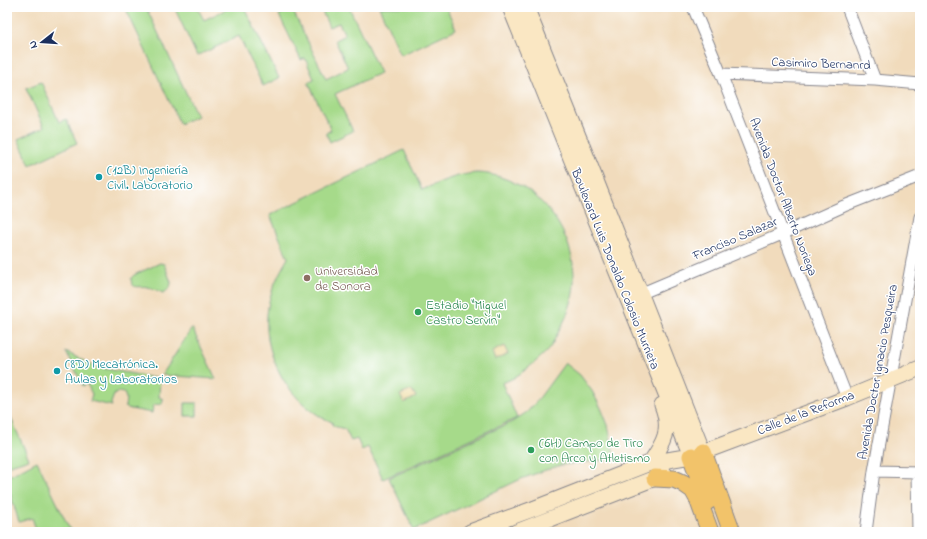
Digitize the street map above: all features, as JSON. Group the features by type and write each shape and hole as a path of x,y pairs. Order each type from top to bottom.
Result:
{"main road":[{"name":"Boulevard Luis Donaldo Colosio Murrieta","path":"510,7 643,338 732,532"},
{"name":"Boulevard Luis Donaldo Colosio Murrieta","path":"526,7 641,293 697,454 719,532"},
{"path":"643,338 647,365 664,408 666,418 665,439 653,471 683,483 693,490 698,499 710,532"},
{"name":"Calle de la Reforma","path":"516,532 653,471 847,398 920,368"},
{"name":"Calle de la Reforma","path":"470,532 533,509 653,471"}],"street":[{"name":"Avenida Doctor Alberto Noriega","path":"693,7 847,398"},
{"path":"847,7 875,80"},
{"name":"Casimiro Bernanrd","path":"720,74 875,80 920,84"},
{"name":"Franciso Salazar","path":"627,299 782,234 844,206 920,176"},
{"name":"Avenida Doctor Ignacio Pesqueira","path":"866,532 874,471 920,217"},
{"path":"874,471 919,472 918,532"}],"green space":[{"path":"125,7 146,7 197,116 180,124"},
{"path":"174,7 197,7 204,20 231,7 244,7 279,78 263,86 239,36 197,56"},
{"path":"320,7 349,7 380,73 335,94 353,131 330,142 326,133 331,130 308,82 314,79 305,58 301,60 279,15 292,9 326,79 348,68 335,40 345,35 339,23 329,27"},
{"path":"379,7 446,7 456,29 401,55"},
{"path":"41,82 59,122 66,119 77,143 30,165 18,139 44,127 26,88"},
{"name":"Estadio \"Miguel Castro Servín\"","path":"404,150 422,190 442,181 456,177 485,173 508,180 523,187 535,196 546,207 563,231 572,259 574,288 571,303 563,324 550,348 525,370 514,378 502,383 517,418 383,479 368,447 362,450 357,439 351,441 345,429 333,426 332,422 306,406 294,395 277,368 268,338 268,307 276,281 288,258 270,215"},
{"path":"160,263 164,264 171,282 167,290 163,293 150,287 136,287 133,285 131,278 134,275"},
{"path":"192,328 216,379 162,375"},
{"path":"66,352 96,367 160,379 159,397 163,399 162,404 153,405 152,413 131,409 125,407 126,398 124,393 118,392 114,395 111,403 112,406 90,401 92,394 87,384 83,386"},
{"name":"(6H) Campo de Tiro con Arco y Atletismo","path":"565,363 580,375 592,391 601,408 608,425 615,459 561,465 543,471 521,479 414,530 389,478 512,422 527,412 537,401"},
{"path":"185,403 197,403 197,416 185,416"},
{"path":"7,409 29,459 7,466"},
{"path":"37,461 71,532 37,532 32,518 19,522 7,483 7,477"}],"sand":[{"path":"504,346 508,354 495,360 492,352"},
{"path":"412,390 416,397 404,403 400,395"}],"place":[{"name":"(12B) Ingeniería Civil. Laboratorio","path":"99,177"},
{"name":"Universidad de Sonora","path":"307,278"},
{"name":"Estadio \"Miguel Castro Servín\"","path":"418,312"},
{"name":"(8D) Mecatrónica. Aulas y Laboratorios","path":"57,371"},
{"name":"(6H) Campo de Tiro con Arco y Atletismo","path":"531,450"}]}
